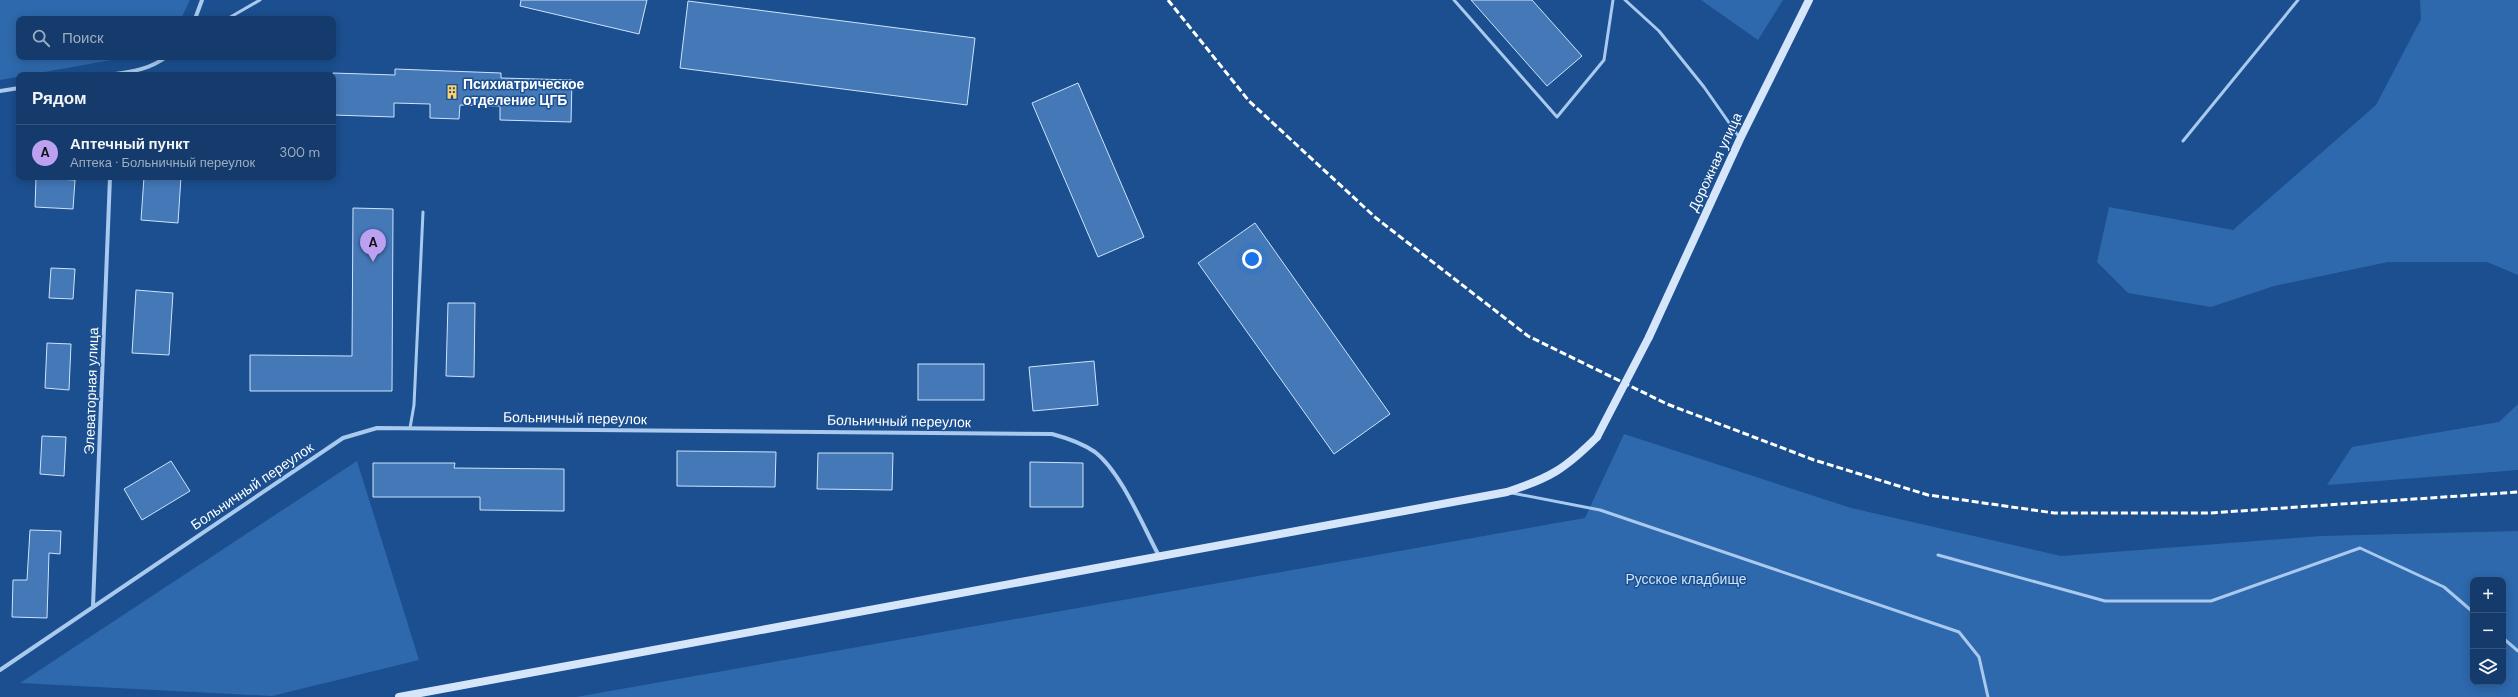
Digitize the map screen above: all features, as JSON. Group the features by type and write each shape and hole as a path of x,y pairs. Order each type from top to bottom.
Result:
{"street":[{"path":"196,16 202,0"},
{"name":"Дорожная улица","path":"399,697 1507,492 1548,477 1571,462 1597,437 1649,337 1740,139 1809,0"},
{"path":"130,72 160,60"},
{"path":"0,91 16,88"},
{"name":"Элеваторная улица","path":"94,606 110,180"},
{"name":"Больничный переулок","path":"0,670 343,438 377,428 1052,434 1075,440 1095,452 1112,468 1159,556"}],"lane":[{"path":"232,16 260,0"},
{"path":"1454,0 1557,117 1604,60 1613,0"},
{"path":"1625,0 1659,31 1704,87 1740,139"},
{"path":"2183,141 2298,0"},
{"path":"410,428 414,405 423,212"},
{"path":"1507,492 1600,510 1959,632 1979,657 1988,697"},
{"path":"1938,555 2105,601 2211,601 2360,548 2444,587 2470,609"},
{"path":"2506,641 2518,651"}],"green space":[{"path":"0,0 190,0 182,16 16,16 16,60 111,60 45,72 16,72 16,77 0,80"},
{"path":"1701,0 1783,0 1758,40"},
{"path":"2420,0 2518,0 2518,275 2487,262 2388,262 2274,286 2211,307 2128,293 2097,262 2109,207 2233,230 2376,105 2421,19"},
{"path":"2518,404 2518,470 2327,485 2352,447 2499,422"},
{"name":"Русское кладбище","path":"1624,434 1851,508 2061,556 2321,536 2518,531 2518,697 576,697 1585,518"},
{"path":"357,461 419,660 272,696 20,683"}],"building":[{"path":"521,0 647,0 639,34 520,6"},
{"path":"1471,0 1532,0 1582,56 1547,86"},
{"path":"688,1 975,38 967,105 680,68"},
{"name":"Психиатрическое отделение ЦГБ","path":"395,69 501,73 501,78 572,80 571,122 500,120 500,106 460,105 459,119 430,118 430,104 394,103 394,117 336,115 336,73 395,75"},
{"path":"1078,83 1144,237 1098,257 1032,103"},
{"path":"36,180 75,180 73,209 35,207"},
{"path":"144,180 181,180 178,223 141,220"},
{"path":"353,208 393,209 392,391 250,391 250,355 352,356"},
{"path":"1255,223 1390,414 1334,454 1198,263"},
{"path":"51,268 75,269 73,299 49,298"},
{"path":"136,290 173,293 169,355 132,353"},
{"path":"448,303 475,303 474,377 446,376"},
{"path":"47,343 71,344 69,390 45,388"},
{"path":"1094,361 1098,405 1033,411 1029,367"},
{"path":"918,364 984,364 984,400 918,400"},
{"path":"42,436 66,437 64,476 40,474"},
{"path":"677,451 776,452 775,487 677,486"},
{"path":"818,453 893,453 892,490 817,489"},
{"path":"171,461 190,491 142,520 124,489"},
{"path":"1030,462 1083,463 1083,507 1030,507"},
{"path":"373,463 455,463 454,468 564,469 564,511 480,510 480,497 373,497"},
{"path":"30,530 61,531 60,554 49,553 47,618 12,617 13,580 27,580"}],"railway":[{"path":"1168,0 1249,101 1376,218 1528,336 1667,404 1814,460 1928,495 2054,513 2210,513 2518,492"}],"place":[{"name":"Психиатрическое отделение ЦГБ","path":"452,92"},
{"name":"Аптечный пункт","path":"373,262"}]}
